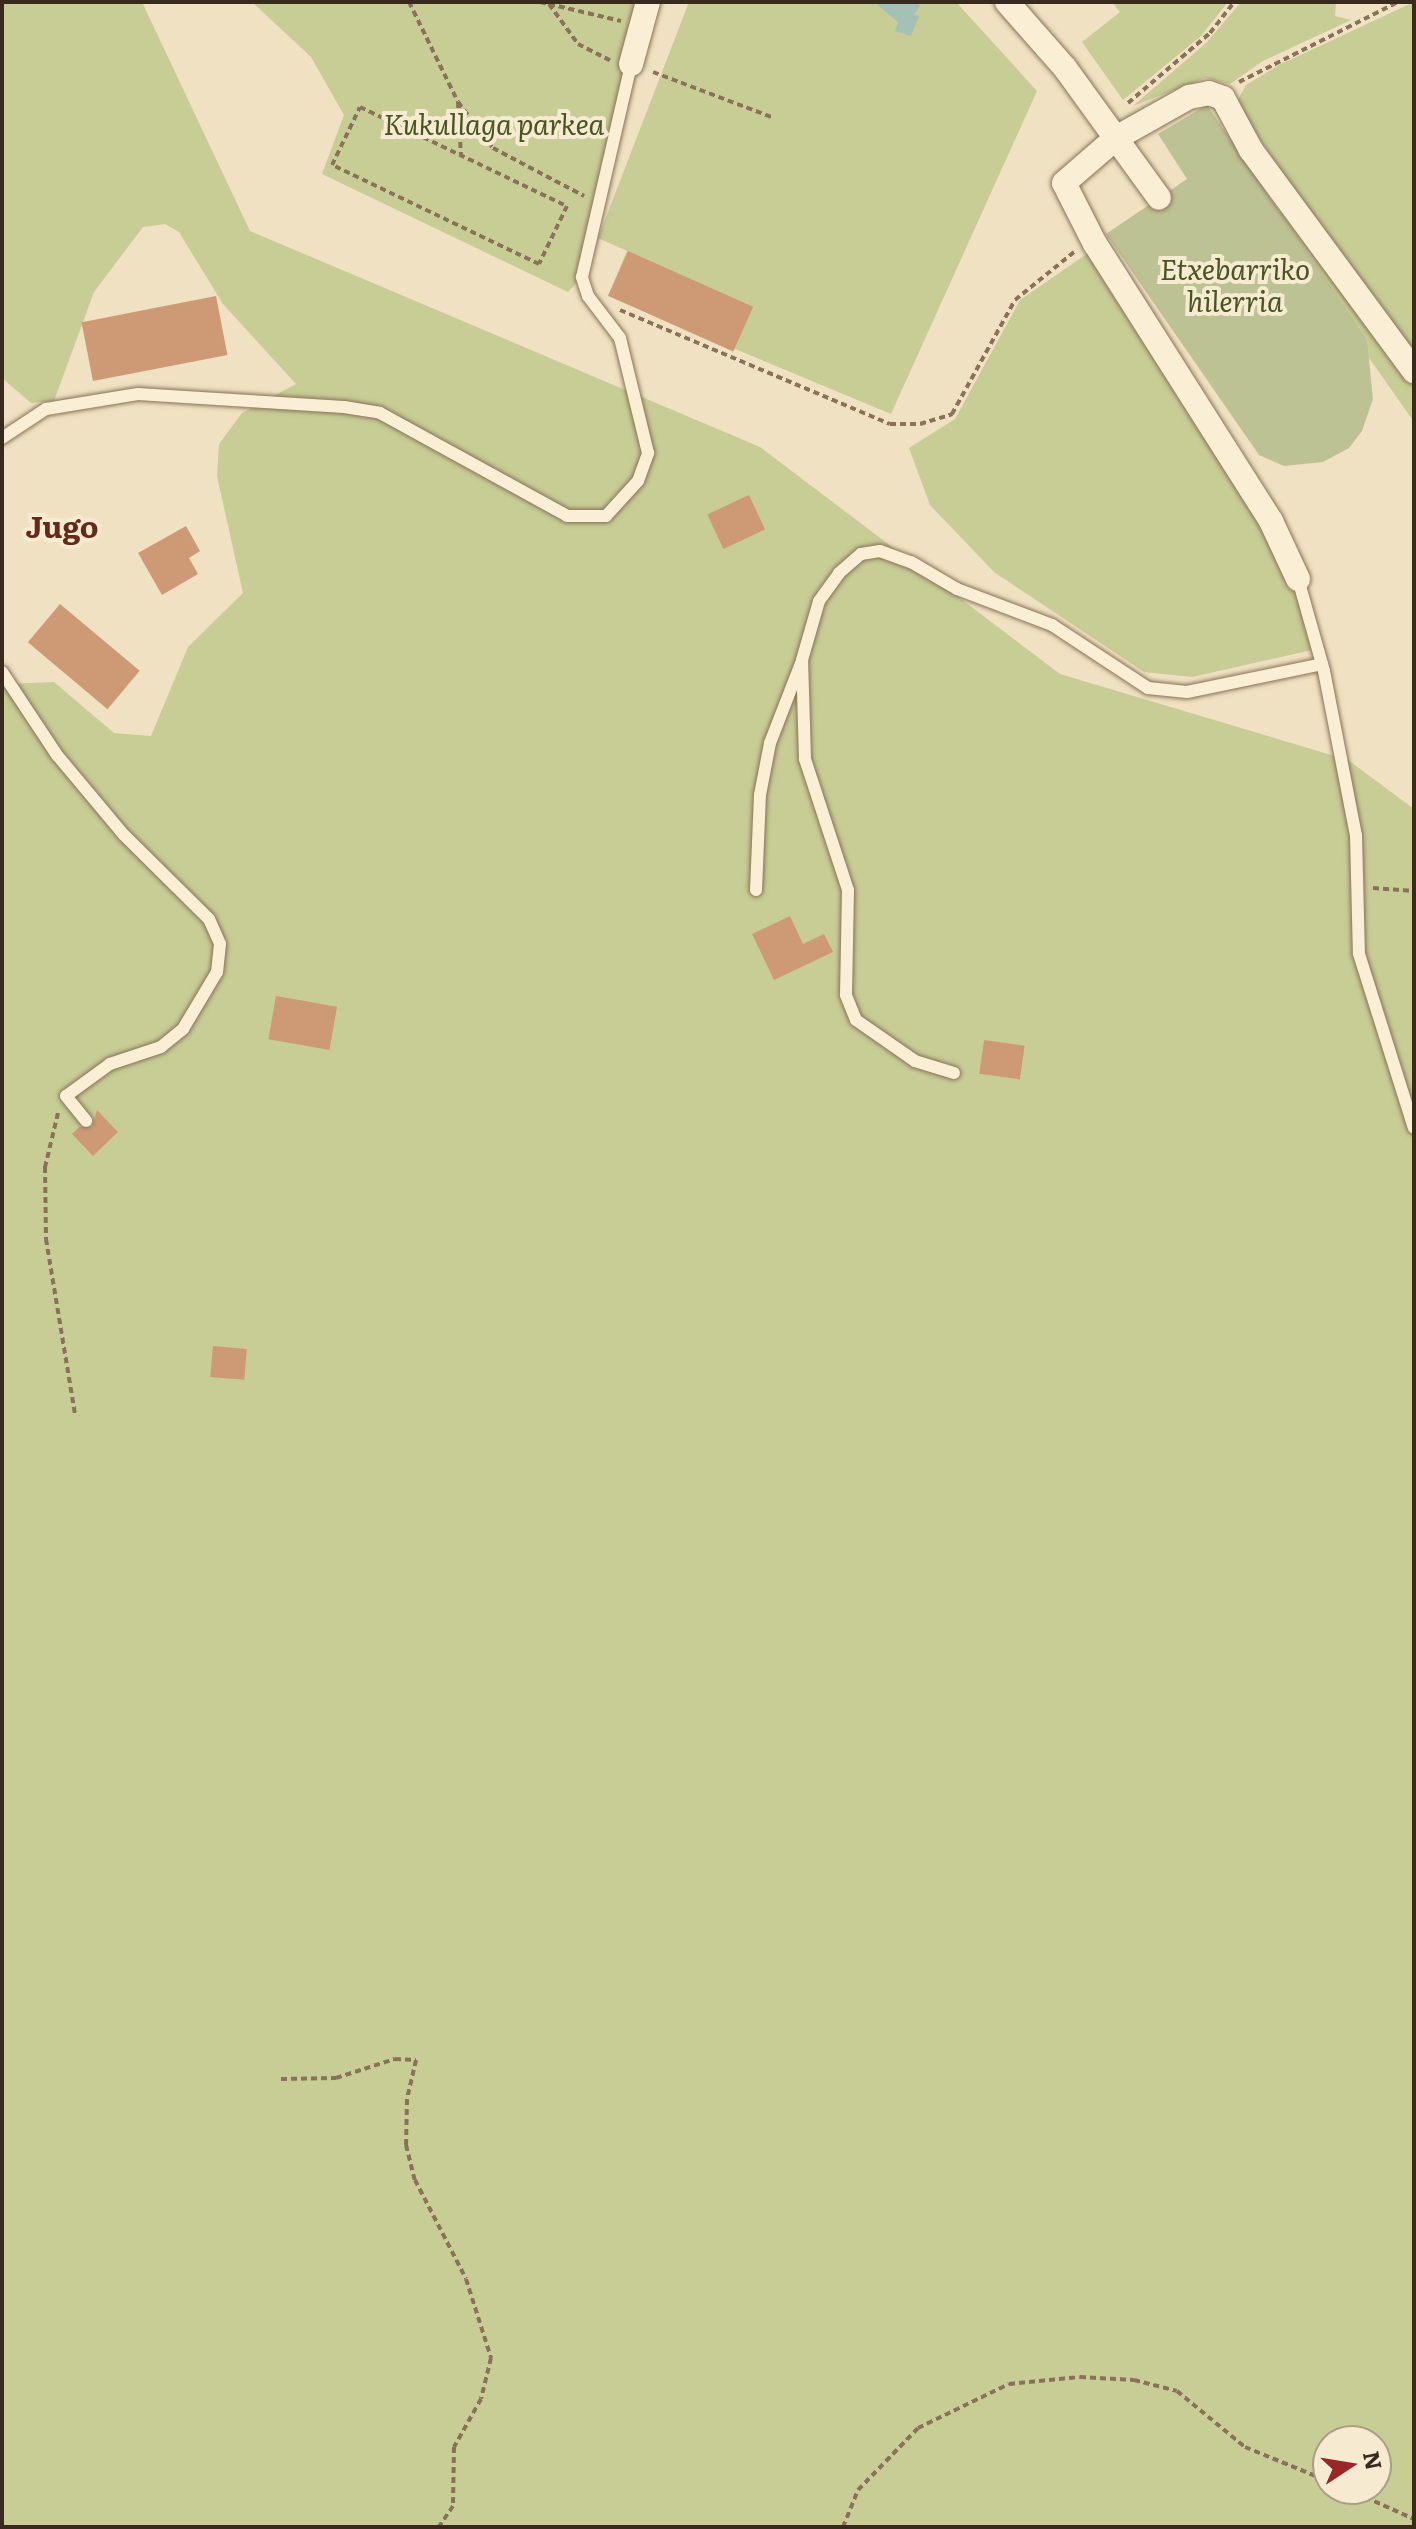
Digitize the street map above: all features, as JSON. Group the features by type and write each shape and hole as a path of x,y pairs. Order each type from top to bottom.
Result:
{"street":[{"path":"1007,2 1109,129 1159,198"},
{"path":"631,64 644,14"},
{"path":"1298,579 1271,521 1095,244 1064,183 1109,129 1189,97 1209,93 1223,98 1251,150 1414,371"}],"lane":[{"path":"2,438 46,409 138,394 344,407 380,413 567,516 593,520 615,510 631,491 648,453 620,338 588,296 582,262 631,64"},
{"path":"756,890 760,795 770,743 802,660 819,601 861,554 880,551 1052,625 1148,688 1187,692 1322,664"},
{"path":"1298,579 1322,664 1356,835 1359,954 1414,1128"},
{"path":"802,660 805,759 848,890 846,995 856,1020 915,1061 954,1073"},
{"path":"2,672 57,755 123,834 209,919 220,944 217,972 183,1029 161,1047 110,1064 66,1096 86,1121"}],"path":[{"path":"409,2 458,102 493,148 598,203"},
{"path":"540,2 644,14"},
{"path":"1109,129 1210,33 1234,2"},
{"path":"1223,98 1268,64 1398,2"},
{"path":"549,4 578,44 604,59 631,64 774,118"},
{"path":"458,102 461,156"},
{"path":"360,107 461,156 567,206 539,264 332,165 360,107"},
{"path":"588,296 890,424 920,424 952,414 1015,300 1067,255 1095,244"},
{"path":"1390,887 1414,891"},
{"path":"66,1096 50,1131 45,1167 46,1239 75,1414"},
{"path":"281,2079 321,2080 395,2059 416,2060 407,2099 406,2145 415,2180 466,2279 491,2358 481,2399 454,2447 453,2506 439,2527"},
{"path":"843,2527 858,2490 918,2428 1009,2384 1080,2377 1134,2380 1177,2391 1245,2447 1312,2474"},
{"path":"1383,2505 1414,2519"}],"green space":[{"path":"2,2 142,2 250,231 760,447 1060,674 1348,760 1414,809 1414,2527 2,2527 2,677 8,684 54,682 114,733 151,736 188,647 243,593 217,476 219,444 242,413 296,384 223,304 179,232 165,224 143,227 94,292 54,401 31,403 2,378"},
{"name":"Kukullaga parkea","path":"252,2 648,2 582,277 568,292 322,174 344,115 311,57"},
{"path":"689,2 956,2 1037,91 891,414 608,296 627,251 598,238"},
{"path":"1112,2 1228,2 1201,36 1123,100 1082,42 1120,12"},
{"path":"1241,2 1336,2 1335,16 1351,20 1263,61 1230,84 1205,78 1133,106 1207,42"},
{"path":"1414,2 1414,422 1275,224 1293,189 1236,103 1246,85 1279,65"},
{"name":"Etxebarriko hilerria","path":"1207,105 1367,340 1373,399 1362,431 1349,448 1323,462 1284,466 1259,455 1106,234 1187,179 1158,134"},
{"path":"1088,253 1274,543 1294,585 1312,650 1192,677 1144,672 994,572 930,505 909,448 955,419 1020,300"}],"water":[{"path":"915,2 920,6 914,14 919,16 911,36 895,31 898,22 875,3"}],"building":[{"path":"628,251 753,307 733,351 608,296"},
{"path":"216,296 227,355 93,381 82,322"},
{"path":"749,495 765,529 723,549 707,514"},
{"path":"186,526 200,551 189,558 198,574 162,595 138,553"},
{"path":"60,604 140,671 108,709 28,642"},
{"path":"790,916 803,944 824,934 833,952 774,980 752,934"},
{"path":"276,996 337,1007 329,1050 268,1039"},
{"path":"984,1040 1025,1046 1020,1079 979,1074"},
{"path":"97,1110 118,1132 93,1156 72,1134 79,1127 92,1127"},
{"path":"213,1346 247,1349 244,1380 210,1377"}],"district":[{"name":"Jugo","path":"62,525"}]}
